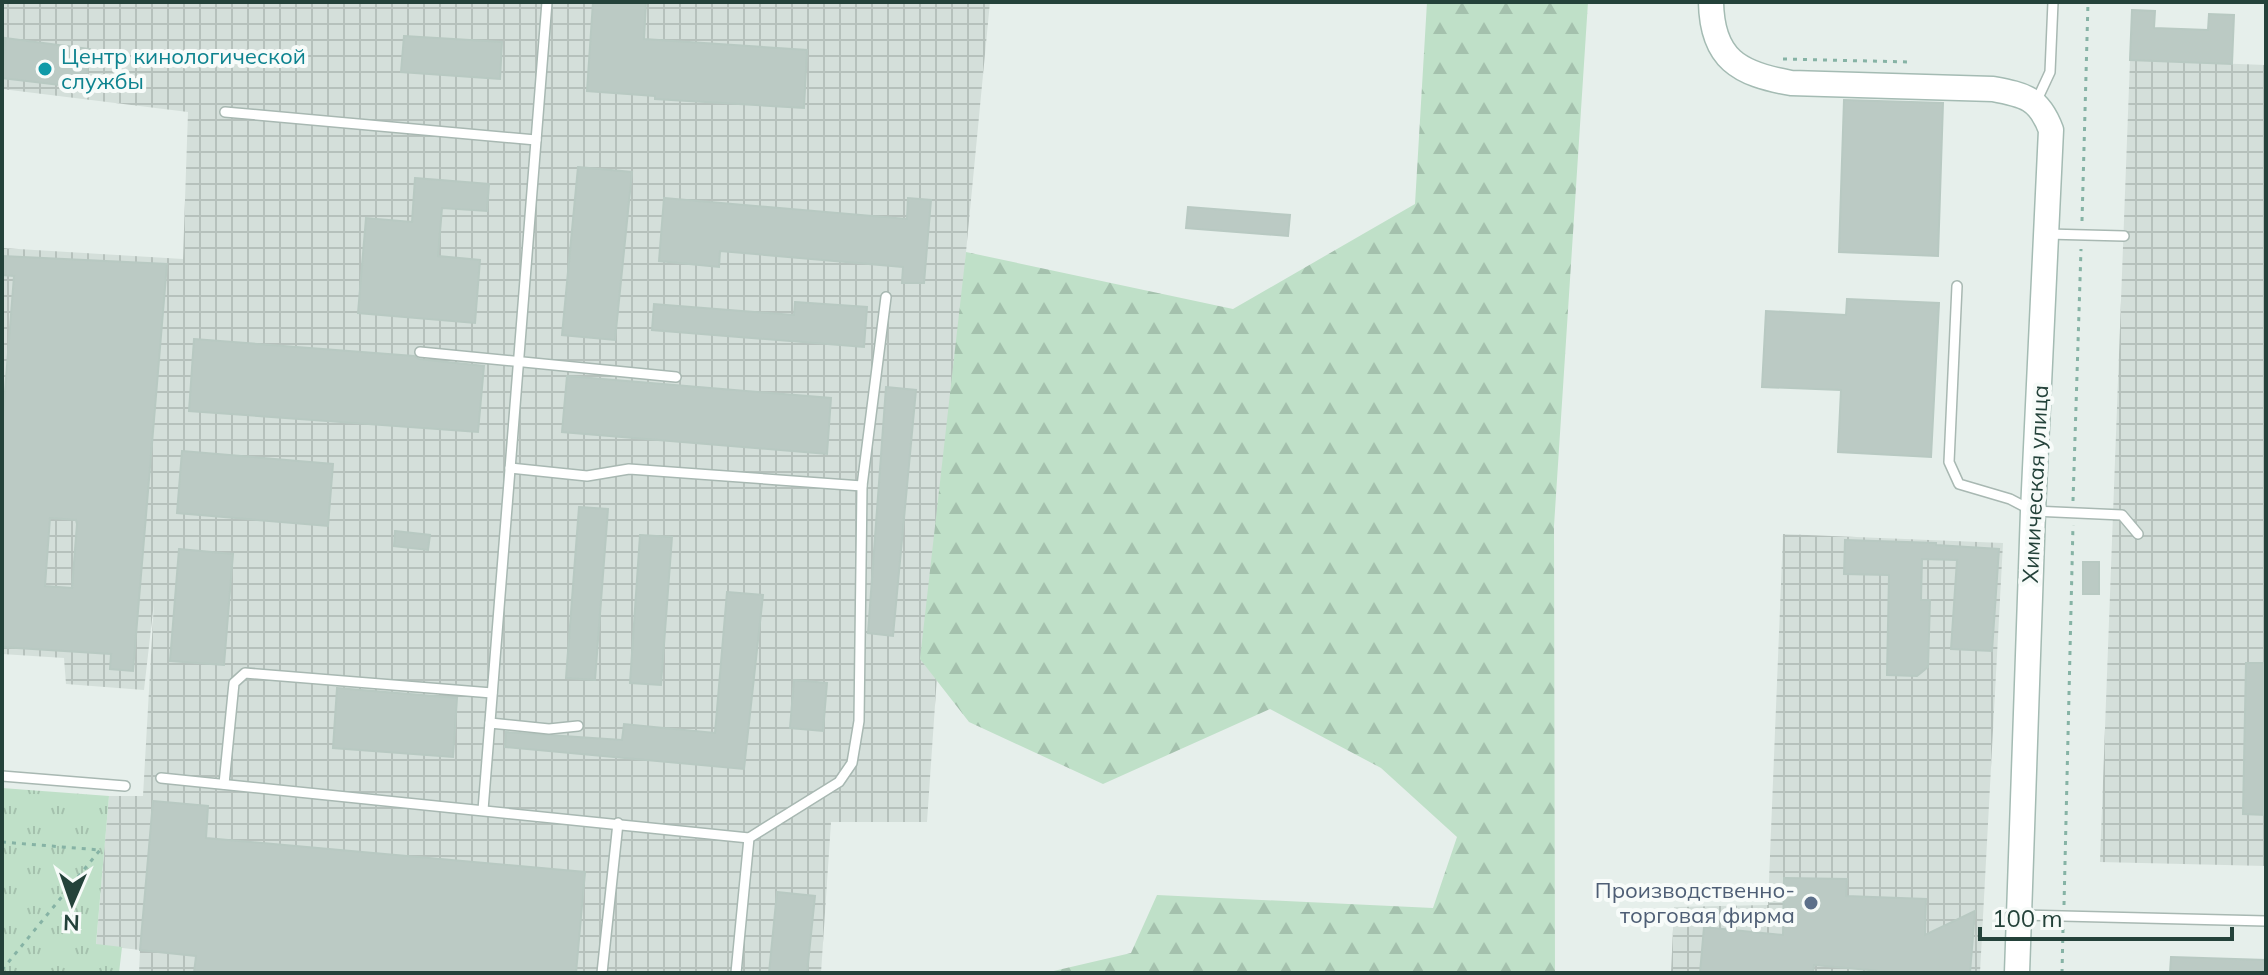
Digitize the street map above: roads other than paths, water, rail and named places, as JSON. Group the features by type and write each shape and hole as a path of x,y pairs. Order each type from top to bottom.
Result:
{"main road":[{"path":"1711,2 1715,38 1724,54 1739,68 1762,78 1791,83 1993,89 2016,93 2036,102"},
{"name":"Химическая улица","path":"2017,973 2033,511 2051,130 2045,113 2036,102"}],"lane":[{"path":"483,810 547,2"},
{"path":"2036,102 2050,72 2053,2"},
{"path":"225,112 536,140"},
{"path":"2046,234 2124,236"},
{"path":"1957,286 1949,462 1959,484 2010,499 2033,511 2122,515 2138,534"},
{"path":"161,778 749,838 839,782 852,763 859,721 862,486 886,297"},
{"path":"420,352 676,377"},
{"path":"510,468 587,476 629,469 862,486"},
{"path":"224,784 234,683 245,673 492,693"},
{"path":"490,723 549,729 578,726"},
{"path":"2,776 125,786"},
{"path":"602,973 618,823"},
{"path":"736,973 749,838"},
{"path":"2017,915 2266,921"}],"place":[{"name":"Центр кинологической службы","path":"45,69"},
{"name":"Производственно- торговая фирма","path":"1811,903"}]}
